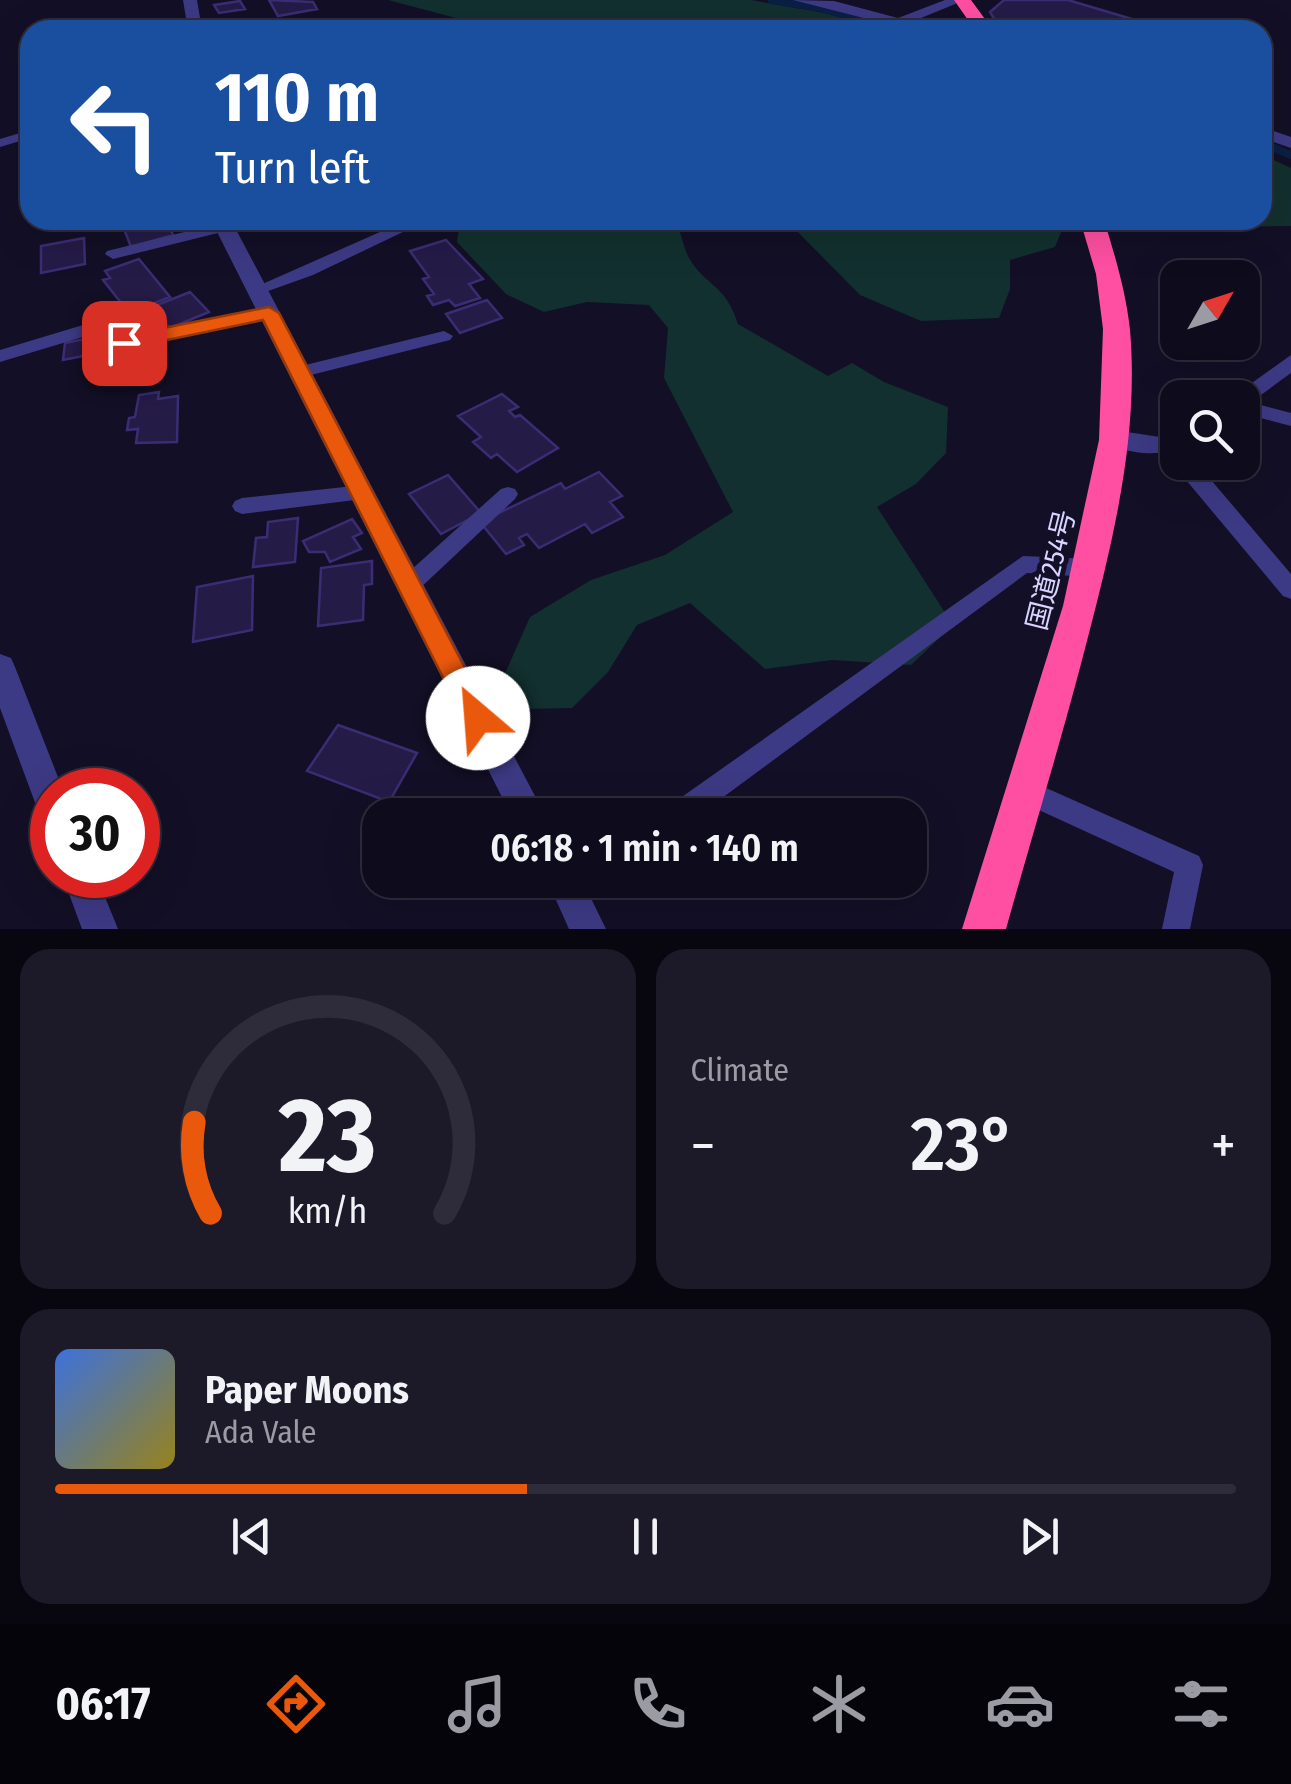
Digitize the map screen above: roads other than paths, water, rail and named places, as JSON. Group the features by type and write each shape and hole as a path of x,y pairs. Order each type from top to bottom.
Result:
{"highway":[{"path":"960,0 976,20"},
{"name":"国道254号","path":"984,929 1090,568 1114,438 1116,312 1095,230"}],"street":[{"path":"800,0 880,20"},
{"path":"917,20 960,0"},
{"path":"226,230 519,798"},
{"path":"1260,385 1291,362"},
{"path":"1114,438 1160,448"},
{"path":"0,667 38,768"},
{"path":"88,898 100,929"},
{"path":"579,898 588,929"}],"lane":[{"path":"112,254 201,230"},
{"path":"0,356 98,326 110,327 124,343 263,301 307,272 398,230"},
{"path":"299,372 444,336"},
{"path":"1260,411 1291,420"},
{"path":"1200,480 1291,590"},
{"path":"242,506 363,492"},
{"path":"408,585 508,494"},
{"path":"701,798 1023,564 1090,568"},
{"path":"1026,791 1189,865 1176,929"}],"waterway":[{"path":"772,0 822,8 861,20"},
{"path":"1272,147 1291,155"}]}
